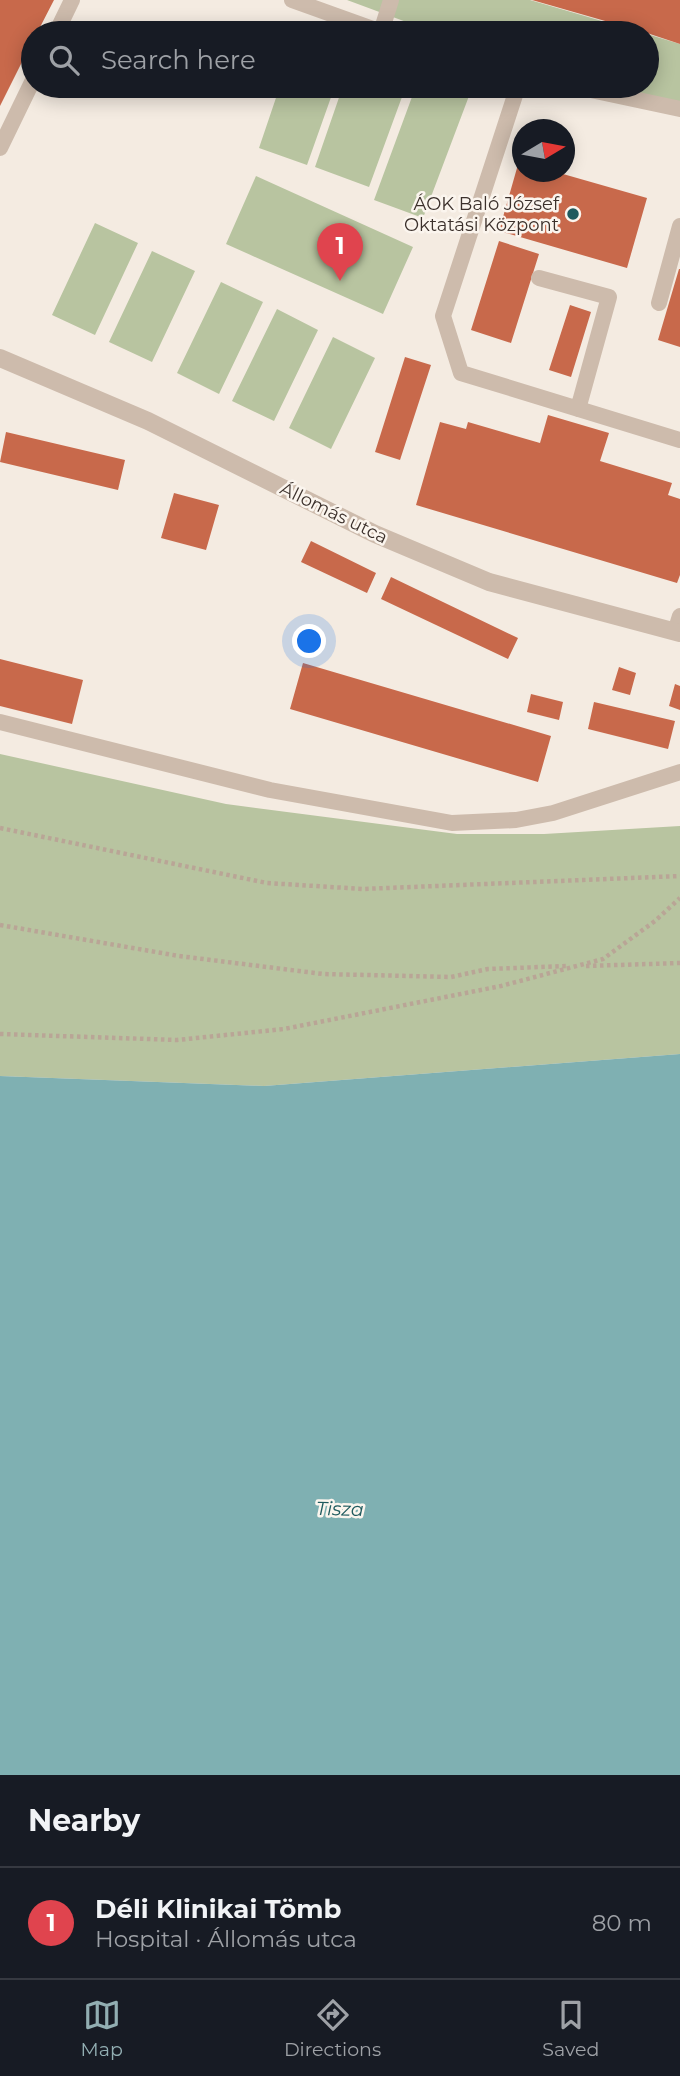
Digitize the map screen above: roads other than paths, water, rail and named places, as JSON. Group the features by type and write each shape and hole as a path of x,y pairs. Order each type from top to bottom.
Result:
{"street":[{"name":"Állomás utca","path":"0,358 148,421 375,534 489,582 678,627"}],"lane":[{"path":"62,21 72,0"},
{"path":"292,0 350,21"},
{"path":"386,21 391,0"},
{"path":"0,148 24,98"},
{"path":"514,98 443,316 461,373 680,440"},
{"path":"628,98 680,109"},
{"path":"659,303 680,226"},
{"path":"539,278 609,297 578,409"},
{"path":"0,722 270,790 452,823 516,820 553,813 680,772"}],"water":[{"name":"Tisza","path":"680,1054 680,1775 0,1775 0,1076 264,1086"}],"place":[{"name":"ÁOK Baló József Oktatási Központ","path":"573,214"},
{"name":"Déli Klinikai Tömb","path":"340,281"}]}
